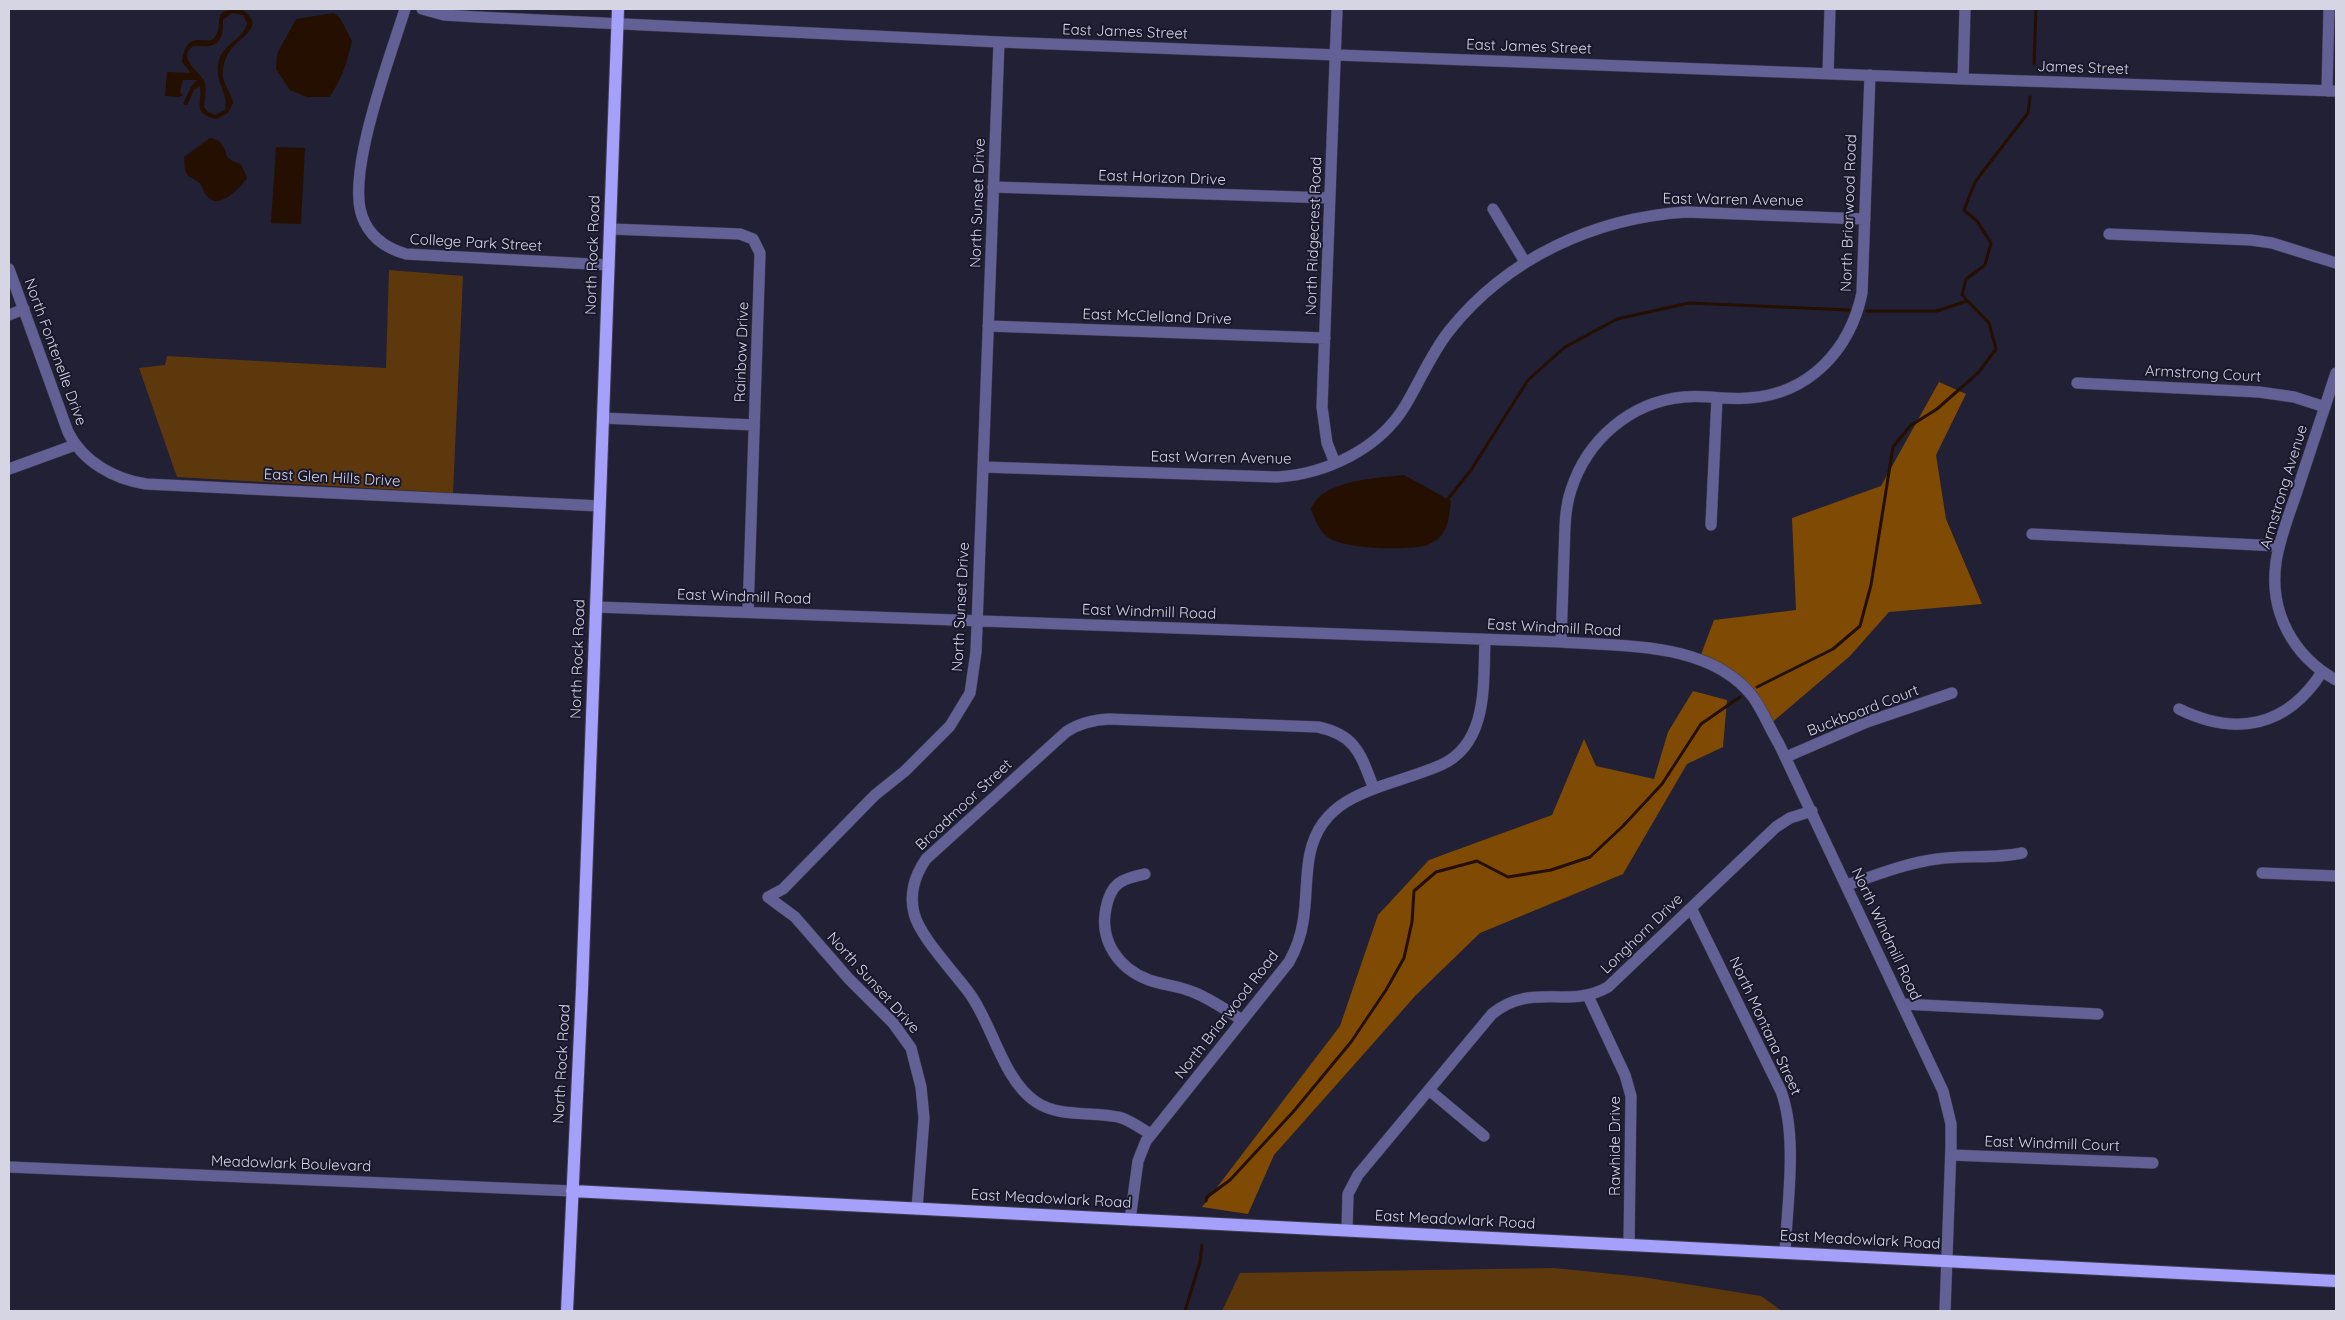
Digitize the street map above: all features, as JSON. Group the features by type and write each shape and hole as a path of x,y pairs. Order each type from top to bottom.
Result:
{"main road":[{"name":"North Rock Road","path":"567,1311 611,229 618,9"},
{"name":"East Meadowlark Road","path":"572,1191 2336,1281"}],"street":[{"name":"College Park Street","path":"405,9 368,128 359,203 366,226 383,245 406,254 609,265"},
{"name":"East James Street","path":"422,9 430,12 461,16 617,25 999,42 1828,74"},
{"name":"North Ridgecrest Road","path":"1335,462 1327,443 1322,407 1337,9"},
{"path":"1828,74 1830,9"},
{"path":"1963,79 1965,9"},
{"path":"2329,9 2331,91"},
{"name":"North Sunset Drive","path":"917,1209 924,1118 921,1088 911,1048 893,1023 795,918 768,897 782,889 856,814 905,771 950,726 970,693 976,652 999,42"},
{"name":"James Street","path":"1828,74 2331,91"},
{"name":"North Briarwood Road","path":"1561,642 1565,514 1570,491 1587,456 1612,427 1634,412 1651,405 1685,397 1760,397 1790,388 1818,371 1839,349 1854,324 1860,301 1870,75"},
{"name":"East Horizon Drive","path":"994,187 1330,198"},
{"path":"1493,209 1525,262"},
{"name":"East Warren Avenue","path":"984,467 1277,477 1307,473 1335,462 1366,446 1385,430 1404,406 1420,376 1449,331 1491,288 1525,262 1552,246 1582,233 1623,220 1657,214 1686,212 1865,219"},
{"name":"Rainbow Drive","path":"611,229 740,234 753,239 760,252 748,612"},
{"path":"2109,234 2251,240 2272,243 2336,263"},
{"name":"North Fontenelle Drive","path":"9,269 68,432 75,445"},
{"path":"9,315 24,309"},
{"name":"East McClelland Drive","path":"988,326 1325,338"},
{"name":"Armstrong Avenue","path":"2336,373 2279,546 2275,581 2281,617 2297,648 2322,672 2336,680"},
{"name":"Armstrong Court","path":"2077,383 2259,392 2294,397 2325,407"},
{"path":"1711,525 1717,398"},
{"path":"603,418 754,425"},
{"path":"9,469 75,445"},
{"name":"East Glen Hills Drive","path":"75,445 102,469 117,477 146,484 600,506"},
{"path":"2032,534 2279,546"},
{"name":"East Windmill Road","path":"596,607 1561,642 1654,650 1699,660"},
{"name":"North Briarwood Road","path":"1130,1220 1138,1161 1146,1141 1289,962 1296,947 1303,920 1308,859 1316,834 1322,824 1340,805 1374,789 1442,764 1456,754 1467,742 1476,727 1482,709 1485,640"},
{"name":"North Windmill Road","path":"1699,660 1731,677 1754,698 1812,811 1943,1091 1951,1124 1945,1311"},
{"path":"2179,709 2198,718 2217,723 2244,724 2260,722 2287,710 2310,689 2322,672"},
{"name":"Buckboard Court","path":"1786,758 1867,722 1952,693"},
{"name":"Broadmoor Street","path":"1151,1134 1120,1117 1050,1109 1036,1102 1018,1085 1005,1063 983,1014 919,925 912,900 913,888 920,867 926,859 1066,732 1077,724 1088,721 1109,719 1308,726 1330,729 1342,735 1356,748 1374,789"},
{"name":"Longhorn Drive","path":"1346,1230 1347,1200 1350,1187 1492,1014 1507,1003 1532,996 1588,996 1601,991 1613,983 1776,827 1790,818 1812,811"},
{"path":"1847,885 1898,868 1934,859 1964,857 2001,858 2022,852"},
{"path":"2262,873 2336,876"},
{"path":"1145,874 1126,878 1114,886 1109,895 1104,924 1107,938 1118,960 1145,978 1182,988 1210,1000 1242,1020"},
{"name":"North Montana Street","path":"1691,908 1781,1090 1787,1107 1790,1133 1785,1253"},
{"name":"Rawhide Drive","path":"1588,996 1625,1075 1631,1096 1629,1245"},
{"path":"1903,1004 2098,1014"},
{"path":"1429,1090 1484,1136"},
{"name":"East Windmill Court","path":"1951,1156 2152,1163"},
{"name":"Meadowlark Boulevard","path":"9,1167 572,1191"}],"shaded area":[{"path":"241,9 248,14 252,24 248,32 228,53 225,59 223,79 233,103 228,113 216,119 203,114 201,110 200,86 194,90 187,105 183,104 191,87 197,80 183,80 180,92 183,95 179,97 165,96 167,72 191,73 182,62 186,47 195,40 212,40 216,35 221,15 230,10","holes":["232,13 243,15 247,23 245,28 225,49 219,60 218,75 226,104 225,110 215,115 208,112 204,107 205,83 188,61 188,51 193,46 214,45 220,40 223,20"]},
{"path":"334,13 340,18 352,41 346,63 337,84 329,97 307,97 290,90 276,69 277,54 296,19"},
{"path":"210,138 222,144 227,157 241,165 247,178 230,196 219,201 209,198 199,182 188,176 185,171 184,157"},
{"path":"276,147 305,148 301,224 271,223"},
{"path":"389,270 463,276 453,493 177,477 139,368 165,365 167,356 386,368"},
{"path":"1939,382 1966,394 1936,455 1946,519 1982,604 1889,612 1850,656 1769,725 1754,698 1699,660 1714,620 1796,610 1792,518 1881,486"},
{"path":"1404,475 1451,501 1445,529 1435,541 1427,545 1406,548 1362,547 1337,542 1329,538 1320,529 1311,509 1317,499 1326,492 1352,482"},
{"path":"1693,691 1727,700 1723,747 1687,764 1623,874 1480,933 1416,995 1274,1155 1248,1214 1202,1207 1340,1026 1378,915 1429,860 1552,815 1584,739 1596,766 1654,779 1668,732"},
{"path":"1554,1268 1642,1277 1761,1296 1782,1311 1222,1311 1240,1273"}],"waterway":[{"path":"2034,64 2036,9"},
{"path":"1757,687 1833,649 1860,626 1871,585 1893,447 1910,426 1937,409 1978,373 1996,349 1989,323 1962,295 1966,279 1985,265 1991,243 1977,221 1964,210 1975,182 2028,113 2030,97"},
{"path":"1867,311 1937,311 1967,301"},
{"path":"1448,499 1471,470 1528,380 1565,347 1617,319 1689,303 1849,310"},
{"path":"1206,1201 1207,1197 1230,1180 1293,1112 1351,1042 1386,990 1404,958 1412,922 1414,891 1436,872 1477,861 1508,877 1551,870 1590,857 1623,826 1662,784 1701,724 1740,697"},
{"path":"1185,1311 1200,1262 1202,1245"}]}
